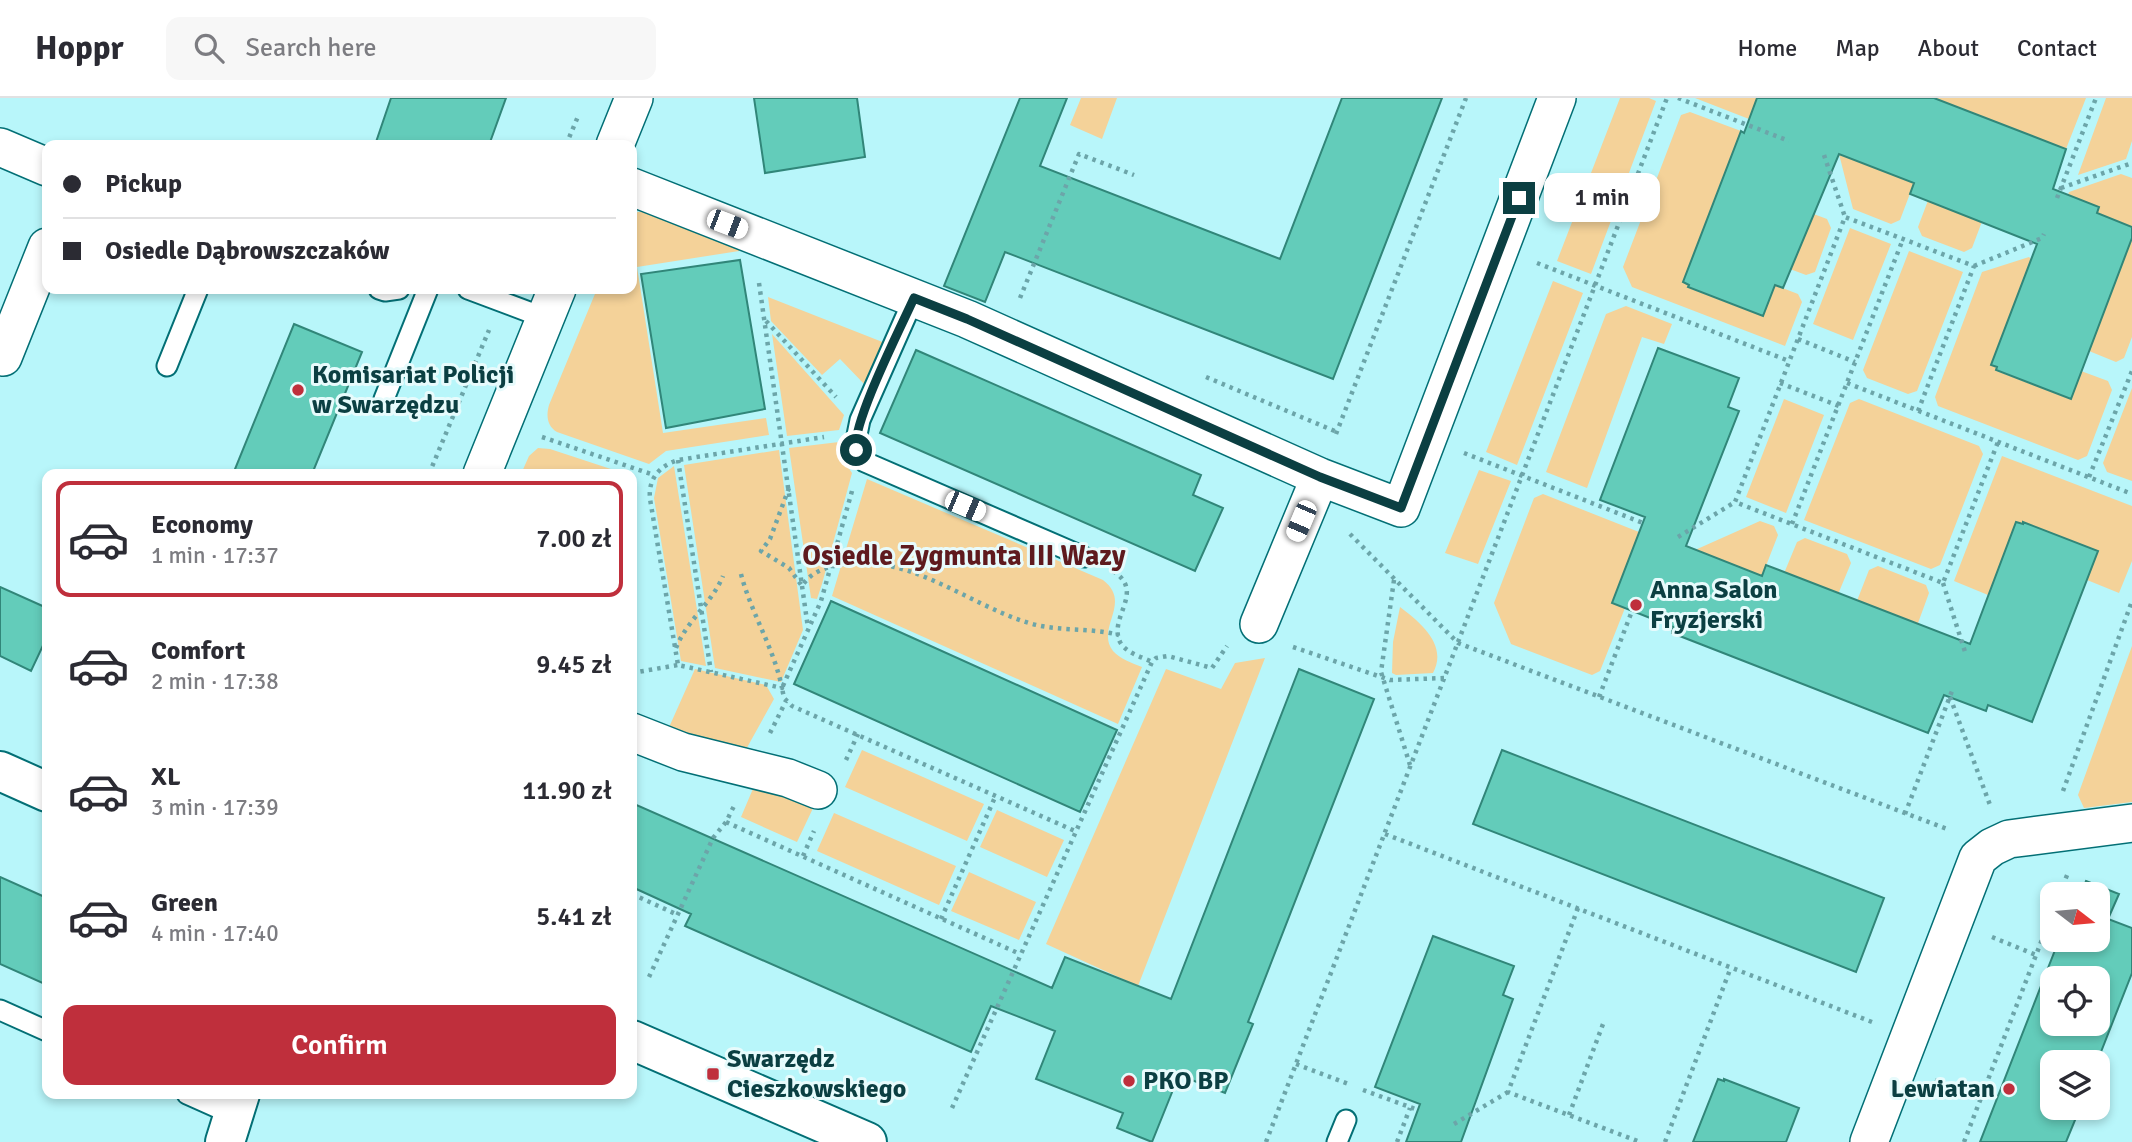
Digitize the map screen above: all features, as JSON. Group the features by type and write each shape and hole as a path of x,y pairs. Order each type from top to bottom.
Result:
{"street":[{"path":"617,140 634,98"},
{"path":"637,189 967,319 1324,486 1401,508 1557,98"},
{"path":"0,147 42,165"},
{"path":"3,357 42,260"},
{"path":"484,469 551,303"},
{"path":"1246,630 1324,486"},
{"path":"637,734 683,752 788,778 818,790"},
{"path":"0,771 42,790"},
{"path":"1869,1142 1970,872 1978,858 2009,839 2132,823"},
{"path":"637,1042 867,1142"}],"lane":[{"path":"167,366 196,294"},
{"path":"384,400 426,294"},
{"path":"481,294 501,302 551,303"},
{"path":"914,298 864,412 858,450 1084,557"},
{"path":"0,1010 42,1029"},
{"path":"197,1099 233,1117"},
{"path":"1337,1142 1346,1120"}],"path":[{"path":"1466,98 1337,432 1324,486 1394,579 1458,643 1905,814 1963,835 1998,844 1991,808 1950,697"},
{"path":"1266,1142 1667,98"},
{"path":"1678,98 1789,141"},
{"path":"2057,198 2095,98"},
{"path":"568,140 581,110"},
{"path":"1020,298 1079,154 1135,175"},
{"path":"1678,537 1735,502 1845,217 1824,155"},
{"path":"2061,188 2132,163"},
{"path":"1845,217 1974,267 2042,238 2044,234"},
{"path":"761,238 756,262 808,630"},
{"path":"1792,524 1903,239"},
{"path":"1918,411 1974,267"},
{"path":"1561,272 1789,361"},
{"path":"431,469 501,302"},
{"path":"765,319 840,401 864,412"},
{"path":"1798,339 1855,362"},
{"path":"2089,477 2132,371"},
{"path":"1198,373 1337,432"},
{"path":"1780,383 1839,405"},
{"path":"1847,383 2132,494"},
{"path":"502,424 636,469"},
{"path":"678,665 650,499 649,490 654,475 666,465 678,460 837,436 858,450 821,601 782,688"},
{"path":"1966,655 1943,583 1998,442"},
{"path":"678,460 711,672"},
{"path":"1489,463 1643,523"},
{"path":"637,469 654,475"},
{"path":"789,488 770,539 761,551 789,568 802,586"},
{"path":"1735,502 1943,583"},
{"path":"1084,557 1120,576 1126,586 1120,641 1129,651 1152,662"},
{"path":"802,586 813,574 831,566 863,562 886,565 927,577 1028,623 1051,629 1097,630 1119,635"},
{"path":"741,574 746,595 771,648 784,698 792,706 1075,831"},
{"path":"676,650 686,627 718,587 723,576"},
{"path":"1394,579 1381,662 1382,678 1410,766"},
{"path":"2048,834 2131,605"},
{"path":"1599,697 1632,611"},
{"path":"952,1108 1152,662 1165,656 1212,668 1246,630"},
{"path":"1310,653 1394,681 1444,678"},
{"path":"637,672 678,665 782,688"},
{"path":"1905,814 1952,691"},
{"path":"942,919 996,795"},
{"path":"649,977 713,838 726,822 1020,954"},
{"path":"1385,834 1909,1036"},
{"path":"2064,882 2070,869"},
{"path":"637,899 678,915"},
{"path":"1454,1124 1508,1092 1578,908"},
{"path":"1964,1142 2040,945"},
{"path":"1665,1142 1731,967"},
{"path":"1569,1115 1603,1024"},
{"path":"1508,1092 1640,1142"},
{"path":"1397,1142 1410,1108"}],"shaded area":[{"path":"1081,98 1117,98 1102,139 1070,125"},
{"path":"1620,98 1649,98 1656,101 1591,274 1557,261"},
{"path":"1695,98 1757,98 1749,119"},
{"path":"1934,98 2086,98 2066,149"},
{"path":"2106,98 2132,98 2132,141 2126,159 2078,175"},
{"path":"1690,112 1741,131 1729,163 1729,178 1723,176 1683,282 1689,285 1689,288 1762,316 1775,285 1798,294 1802,302 1785,346 1632,287 1623,267 1681,115"},
{"path":"1839,154 1914,183 1900,220 1891,224 1853,209"},
{"path":"2121,174 2132,178 2132,227 2097,213 2099,207 2068,195 2069,192"},
{"path":"1932,190 1986,211 1972,248 1964,252 1922,236 1918,227"},
{"path":"1803,210 1827,219 1831,228 1815,272 1806,275 1782,266"},
{"path":"637,212 646,212 739,248 739,251 637,267"},
{"path":"1850,228 1891,244 1853,340 1813,324"},
{"path":"2132,238 2132,337 2124,358 2116,362 2089,351"},
{"path":"1909,251 1963,272 1917,391 1908,394 1867,378 1863,370"},
{"path":"2029,257 2031,259 1991,365 1997,367 1997,371 2070,399 2081,371 2108,381 2112,390 2087,456 2078,460 1938,406 1935,397 1982,272"},
{"path":"637,267 663,433 766,418 769,435 666,451 649,464 557,432 549,424 549,405 595,294 637,294"},
{"path":"1553,281 1583,293 1517,465 1486,452"},
{"path":"768,297 885,343 867,387 840,359 822,375 771,321"},
{"path":"1626,306 1672,324 1664,344 1642,337 1587,488 1546,472 1606,314"},
{"path":"772,334 844,415 839,430 787,436"},
{"path":"2132,388 2132,481 2107,472 2103,463"},
{"path":"1784,399 1824,415 1786,513 1746,497"},
{"path":"1859,399 1979,446 1983,454 1940,565 1931,569 1804,520 1850,403"},
{"path":"839,442 841,457 852,473 817,599 811,598 789,448"},
{"path":"538,448 550,449 611,469 523,469 529,456"},
{"path":"779,450 803,630 781,682 715,668 684,465"},
{"path":"2002,456 2132,506 2132,561 2119,593 2087,580 2098,551 2024,522 2016,522 1988,595 1954,581"},
{"path":"674,466 706,666 681,661 654,498 658,478"},
{"path":"1479,470 1511,481 1478,564 1445,553"},
{"path":"867,479 1103,580 1115,598 1108,633 1113,651 1142,667 1118,724 832,596"},
{"path":"1543,494 1639,532 1612,603 1625,608 1600,671 1592,675 1511,644 1494,603 1534,498"},
{"path":"1760,521 1774,526 1778,535 1762,576 1695,550"},
{"path":"1805,538 1847,554 1851,563 1834,604 1780,583 1797,542"},
{"path":"1878,566 1926,585 1929,593 1914,634 1853,611 1869,570"},
{"path":"1400,607 1424,628 1435,644 1437,663 1433,673 1392,673 1393,642"},
{"path":"2132,646 2132,802 2084,808 2078,795"},
{"path":"1265,658 1138,986 1046,944 1166,669 1221,689 1235,663"},
{"path":"695,669 766,685 774,699 744,753 666,734"},
{"path":"862,750 984,804 967,841 845,787"},
{"path":"755,784 815,804 797,842 741,817"},
{"path":"997,810 1064,840 1047,877 980,847"},
{"path":"834,813 956,866 939,905 817,851"},
{"path":"969,872 1036,902 1019,940 951,911"}],"building":[{"path":"391,98 506,98 491,140 377,140"},
{"path":"754,98 857,98 865,157 765,173"},
{"path":"1020,98 1067,98 1040,166 1280,259 1342,98 1442,98 1333,379 1005,252 985,302 944,286"},
{"path":"1757,98 1934,98 2066,149 2053,189 2099,207 2097,213 2132,227 2132,238 2071,399 1996,370 1997,367 1991,365 2037,244 1910,194 1914,183 1839,154 1783,288 1775,285 1763,316 1688,287 1689,285 1683,282 1741,131 1744,133"},
{"path":"740,260 765,409 666,428 641,274"},
{"name":"Komisariat Policji w Swarzędzu","path":"294,324 362,352 314,469 235,469"},
{"path":"1658,348 1739,378 1728,407 1739,411 1686,546 1762,576 1766,565 1970,644 2016,522 2023,522 2098,551 2032,722 1988,705 1986,711 1944,695 1928,733 1672,633 1673,627 1612,603 1645,517 1600,500"},
{"path":"916,350 1201,475 1193,495 1223,508 1195,571 880,433"},
{"path":"0,587 42,606 42,648 31,671 0,656"},
{"path":"831,601 1117,730 1080,812 794,684"},
{"path":"1299,669 1374,699 1248,1022 1253,1024 1225,1093 1179,1075 1152,1142 1117,1128 1123,1113 1036,1079 1055,1031 991,1006 971,1052 685,926 691,914 637,889 637,805 1052,988 1065,957 1171,999"},
{"path":"1502,750 1884,898 1856,972 1473,824"},
{"path":"0,877 42,896 42,983 0,964"},
{"path":"2110,890 2119,894 2110,914"},
{"path":"2110,920 2132,928 2132,973 2110,1029 2110,966 2049,966 2054,952 2110,952"},
{"path":"1433,936 1514,966 1503,995 1513,999 1461,1142 1406,1142 1420,1104 1375,1087"},
{"path":"2040,989 2040,1036 2107,1036 2102,1050 2040,1050 2040,1120 2075,1120 2066,1142 1980,1142"},
{"path":"1718,1079 1799,1108 1786,1142 1693,1142"}],"place":[{"name":"Komisariat Policji w Swarzędzu","path":"298,390"},
{"name":"Anna Salon Fryzjerski","path":"1636,605"},
{"name":"Swarzędz Cieszkowskiego","path":"713,1074"},
{"name":"PKO BP","path":"1129,1081"},
{"name":"Lewiatan","path":"2009,1089"}],"district":[{"name":"Osiedle Zygmunta III Wazy","path":"964,556"}],"route":[{"path":"856,450 856,437 864,412 914,298 967,319 1320,477 1401,508 1519,198"}]}
